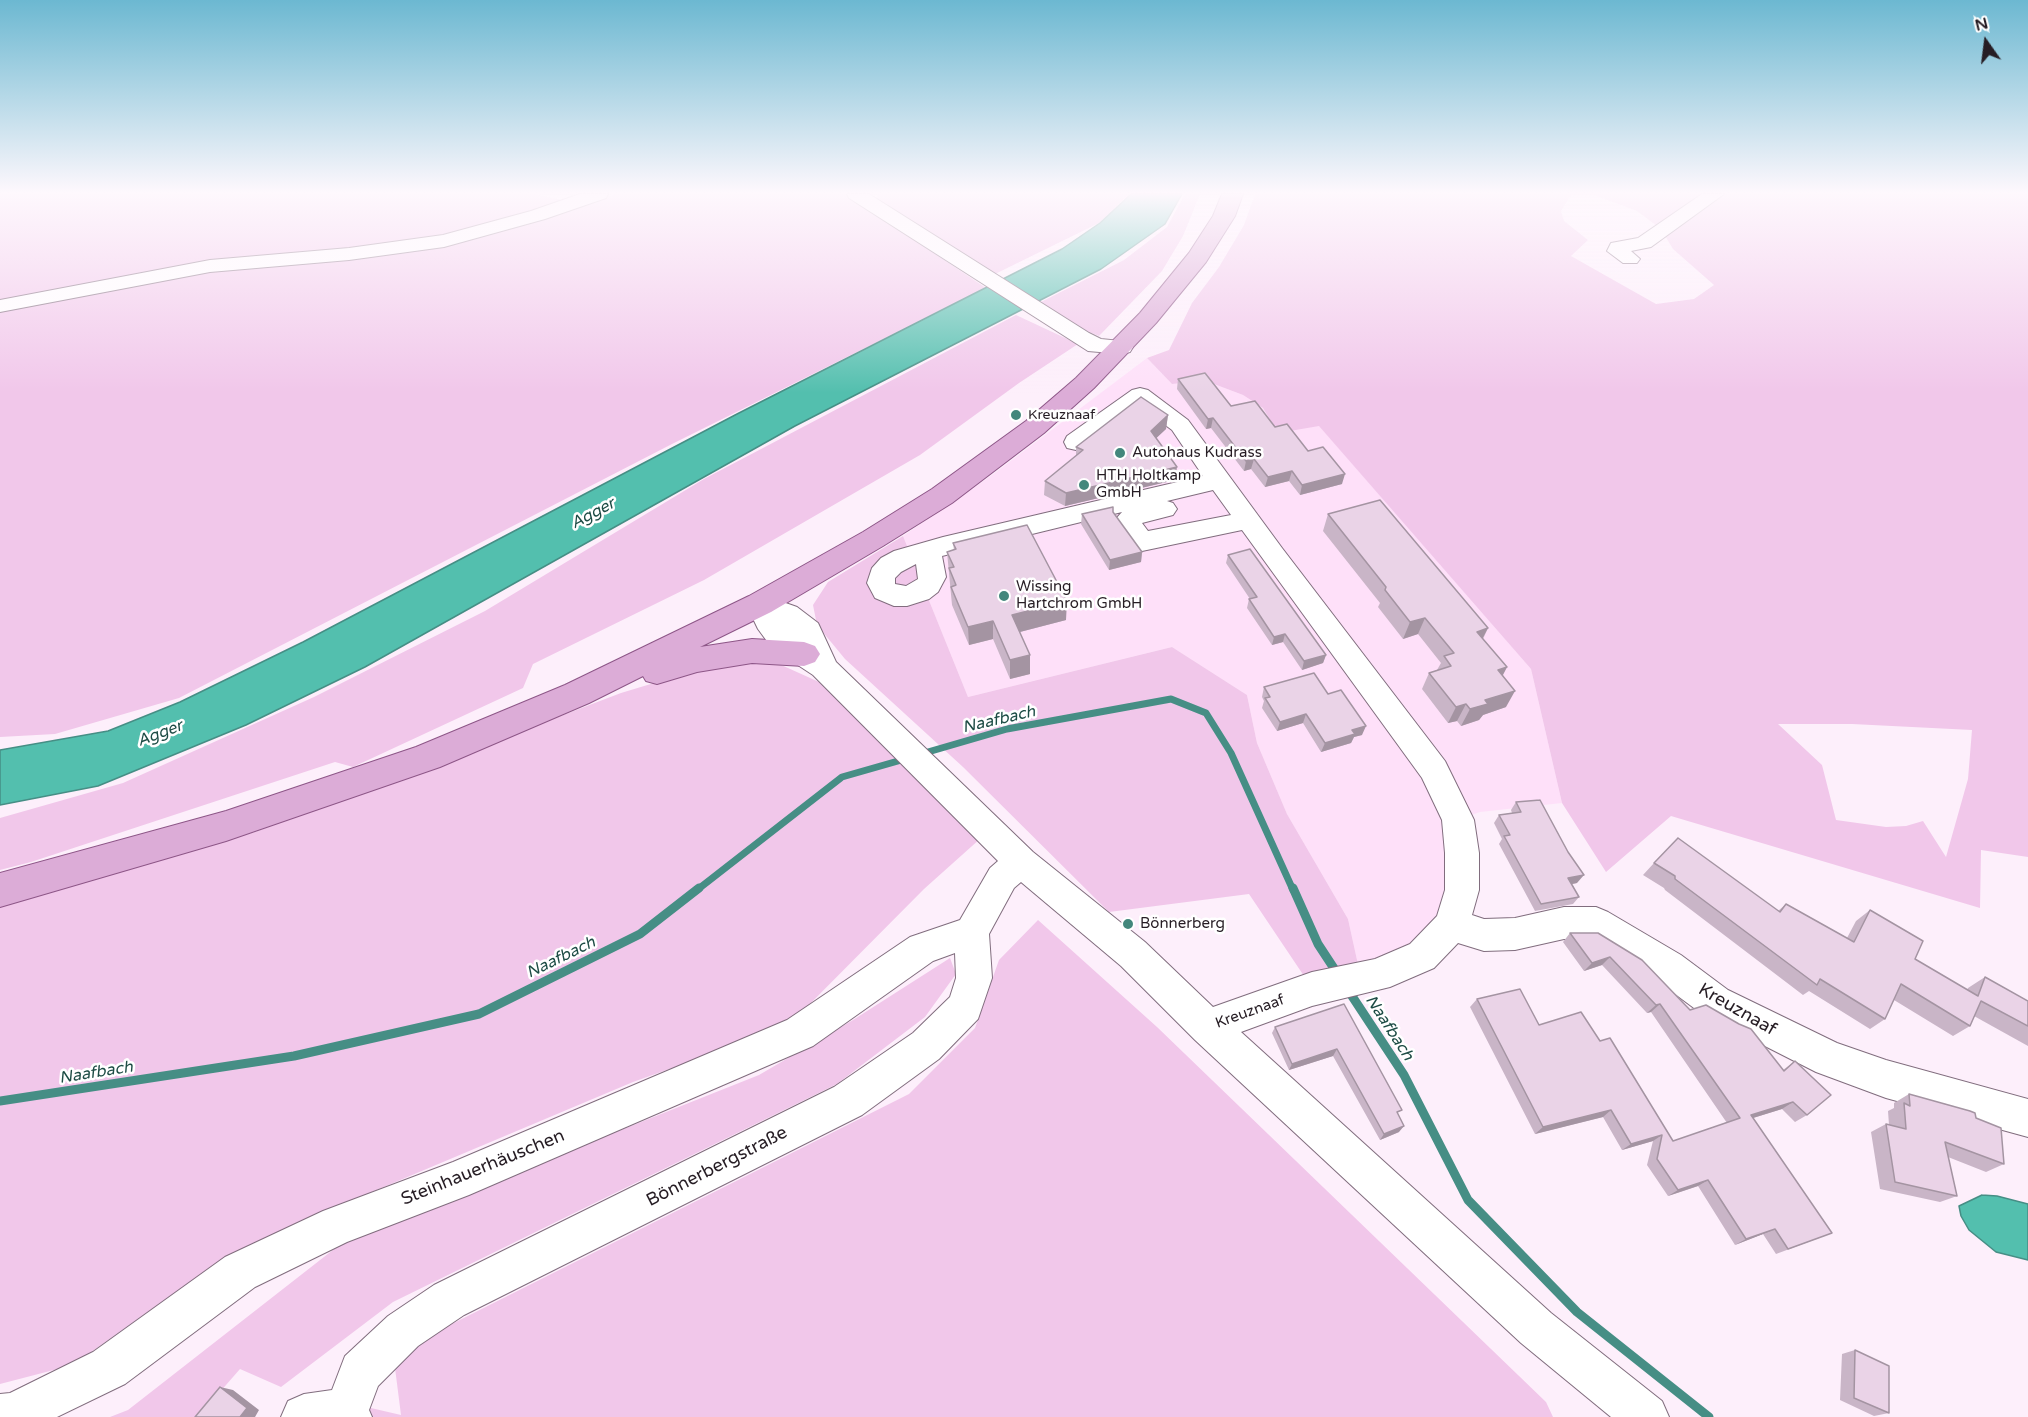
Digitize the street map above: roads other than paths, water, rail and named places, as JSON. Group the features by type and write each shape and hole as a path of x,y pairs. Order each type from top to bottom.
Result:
{"main road":[{"path":"0,890 237,822 428,757 577,694 760,604 942,496 1035,427 1122,347 1195,260"},
{"path":"577,694 697,660 752,651 813,660"}],"street":[{"path":"0,306 210,266 262,260"},
{"path":"960,260 1096,346 1122,347"},
{"name":"Kreuznaaf","path":"1076,442 1140,395 1180,425 1371,674 1434,770 1458,820 1462,853 1462,891 1452,925 1422,956 1377,975 1312,989 1208,1027"},
{"path":"938,547 1235,499"},
{"path":"760,604 768,622 782,640 813,660 1022,862 1133,954 1208,1027 1536,1328 1637,1414"},
{"path":"972,932 1002,878 1022,862"},
{"name":"Kreuznaaf","path":"1452,925 1484,935 1515,934 1564,923 1596,923 1668,967 1715,1002 1829,1059 1886,1078 2028,1118"},
{"name":"Bönnerbergstraße","path":"348,1414 361,1372 404,1331 449,1300 848,1101 927,1046 965,1007 974,978 972,932"},
{"name":"Steinhauerhäuschen","path":"0,1417 13,1415 109,1368 240,1272 337,1226 455,1181 800,1033 922,948 972,932"},
{"path":"304,1417 348,1414"}],"water":[{"name":"Agger","path":"1040,260 1114,260 1101,269 795,426 365,667 246,725 98,786 0,805 0,750 108,731 180,702 303,642 737,414"},
{"path":"1982,1195 1997,1196 2028,1204 2028,1260 1996,1252 1969,1230 1961,1216 1959,1206"}],"waterway":[{"name":"Naafbach","path":"921,754 1007,729 1171,699 1206,713 1231,753 1293,890"},
{"name":"Naafbach","path":"697,890 842,777 905,759"},
{"name":"Naafbach","path":"0,1101 294,1056 479,1014 640,934 699,888"},
{"name":"Naafbach","path":"1293,888 1318,944 1337,973"},
{"name":"Naafbach","path":"1348,990 1404,1075 1468,1200 1577,1312 1709,1417"}],"place":[{"name":"Kreuznaaf","path":"1016,415"},
{"name":"Autohaus Kudrass","path":"1120,453"},
{"name":"HTH Holtkamp GmbH","path":"1084,485"},
{"name":"Wissing Hartchrom GmbH","path":"1004,596"},
{"name":"Bönnerberg","path":"1128,924"}]}
